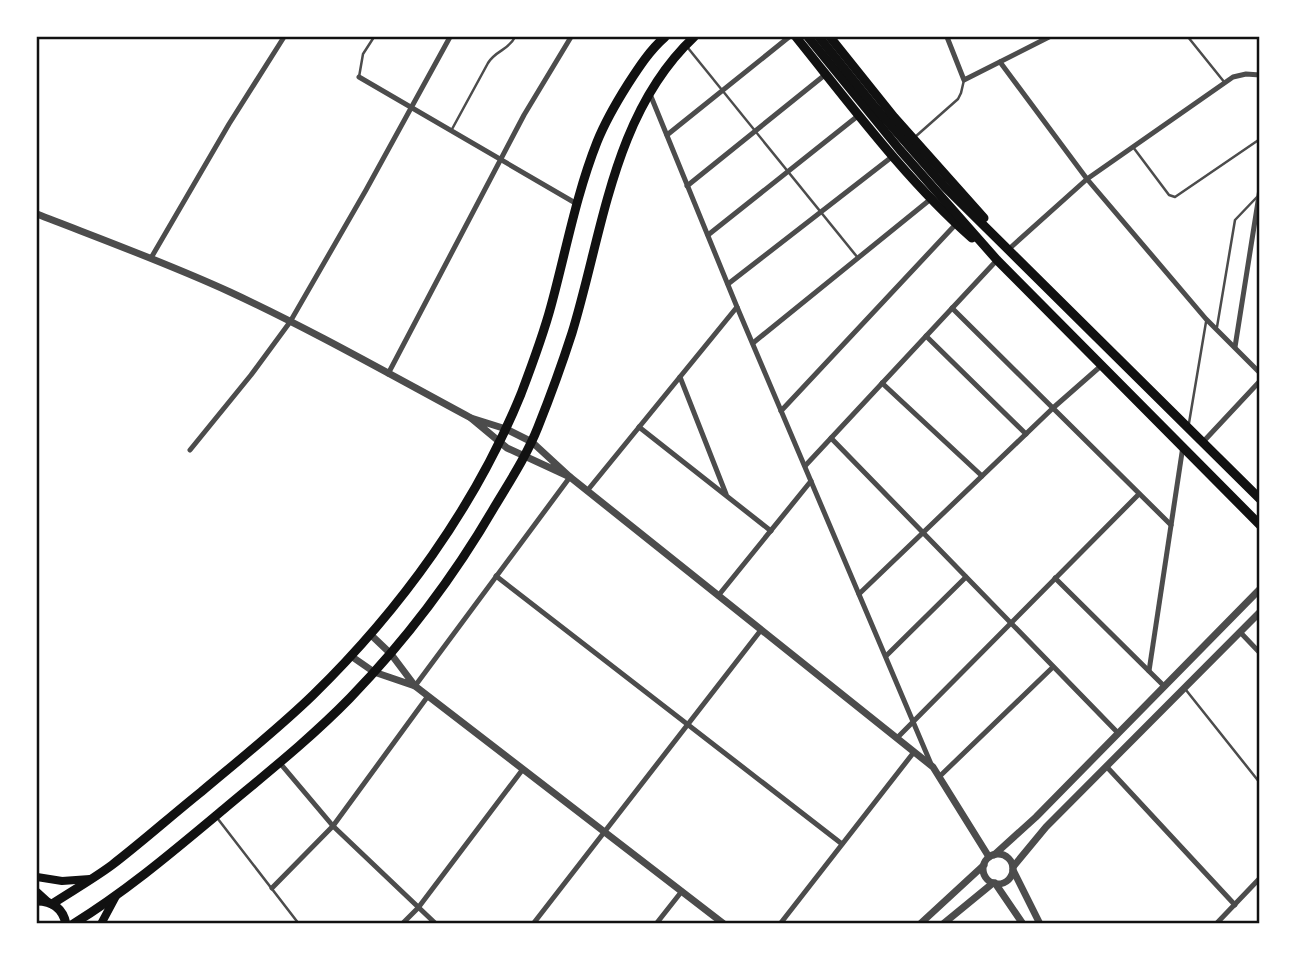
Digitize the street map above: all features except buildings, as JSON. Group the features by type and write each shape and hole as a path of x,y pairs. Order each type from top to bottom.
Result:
{"main road":[{"path":"37,901 50,903 93,878 253,748 311,697 351,656 414,581 440,544 506,429 541,340 577,204 597,143 608,118 637,69 662,37"},
{"path":"73,924 117,894 215,816 330,717 390,654 437,595 485,523 531,442 572,333 619,161 650,94 667,68 695,37"},
{"path":"796,37 893,156 956,224 998,260"},
{"path":"808,37 900,150 998,260 1260,525"},
{"path":"819,37 874,106 953,195 1260,499"},
{"path":"830,37 913,139 1009,249"},
{"path":"37,877 62,881 93,878"},
{"path":"37,892 61,911 66,924"},
{"path":"101,924 117,894"}],"street":[{"path":"151,258 229,124 284,37"},
{"path":"190,450 290,322 450,37"},
{"path":"388,374 500,160 571,37"},
{"path":"667,135 789,37"},
{"path":"947,37 964,80 1049,37"},
{"path":"1000,62 1087,179 1206,319 1260,373"},
{"path":"687,186 825,74"},
{"path":"1009,249 1087,179 1225,83 1240,75 1260,75"},
{"path":"359,77 577,204"},
{"path":"650,94 752,343 933,767 992,856"},
{"path":"708,235 859,115"},
{"path":"728,284 893,156"},
{"path":"1235,347 1260,192"},
{"path":"752,343 932,198"},
{"path":"37,214 231,292 471,418 506,429 531,442 587,491 933,767"},
{"path":"781,411 956,224"},
{"path":"805,466 998,260"},
{"path":"587,491 737,307"},
{"path":"952,308 1171,525"},
{"path":"926,335 1026,434"},
{"path":"859,594 1053,408 1102,365"},
{"path":"680,377 727,496"},
{"path":"1203,442 1260,381"},
{"path":"882,383 982,476"},
{"path":"471,418 499,443 570,477"},
{"path":"639,427 771,531"},
{"path":"831,438 1118,733"},
{"path":"1149,671 1183,446"},
{"path":"415,685 570,477"},
{"path":"718,596 811,481"},
{"path":"897,738 1139,494"},
{"path":"496,576 842,844"},
{"path":"886,656 966,577"},
{"path":"1055,578 1164,686"},
{"path":"920,924 1036,817 1260,589"},
{"path":"943,924 994,883 1003,883 1011,877 1013,868 1034,839 1260,612"},
{"path":"533,924 761,630"},
{"path":"1240,632 1260,653"},
{"path":"370,634 428,696 724,924"},
{"path":"351,656 374,672 415,685"},
{"path":"939,777 1053,667"},
{"path":"272,888 333,826 428,696"},
{"path":"780,924 914,752"},
{"path":"279,761 333,826 436,924"},
{"path":"1107,766 1235,905"},
{"path":"402,924 418,908 523,769"},
{"path":"992,856 1004,855 1008,858 1040,924"},
{"path":"984,865 986,878 994,883 1023,924"},
{"path":"1216,924 1260,878"},
{"path":"656,924 682,891"}],"lane":[{"path":"359,77 365,49 374,37"},
{"path":"451,131 491,58 509,46 515,37"},
{"path":"1188,37 1225,83"},
{"path":"686,45 858,258"},
{"path":"913,139 960,96 964,80"},
{"path":"1133,147 1172,197 1260,139"},
{"path":"1216,329 1235,220 1260,192"},
{"path":"1188,427 1206,319"},
{"path":"1185,688 1260,783"},
{"path":"215,816 299,924"}]}
